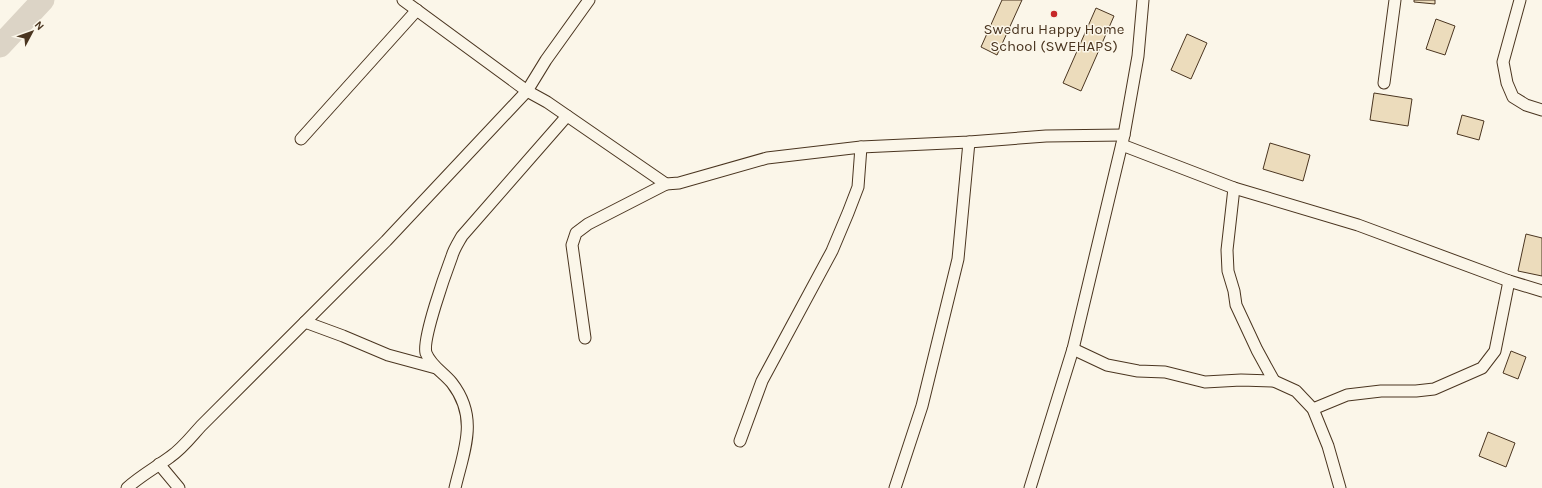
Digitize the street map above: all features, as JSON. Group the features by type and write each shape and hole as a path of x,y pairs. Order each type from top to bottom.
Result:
{"street":[{"path":"403,0 527,91 567,116 666,184"},
{"path":"127,488 137,478 160,464 182,447 200,426 386,241 527,91 546,60 589,0"},
{"path":"1030,488 1073,349 1123,140 1138,56 1143,0"},
{"path":"1384,83 1395,0"},
{"path":"1520,0 1503,62 1507,83 1513,97 1526,105 1542,110"},
{"path":"301,139 417,10"},
{"path":"455,488 467,439 468,419 462,398 451,382 436,368 426,352 427,332 452,254 462,236 567,116"},
{"path":"585,338 572,245 576,233 588,224 666,184 679,183 767,158 861,147 969,142 1046,136 1123,140 1234,188 1358,224 1509,281 1542,291"},
{"path":"895,488 922,406 958,259 969,142"},
{"path":"740,441 762,381 832,251 848,213 858,187 861,147"},
{"path":"1234,188 1227,250 1228,271 1234,291 1236,306 1274,381"},
{"path":"1313,409 1347,395 1381,391 1416,391 1434,389 1482,368 1495,351 1509,281"},
{"path":"305,322 388,355 436,368"},
{"path":"1073,349 1107,365 1138,371 1165,372 1205,382 1241,380 1274,381 1296,391 1313,409 1328,446 1340,488"},
{"path":"160,464 179,488"}],"building":[{"path":"1002,0 1022,0 997,55 981,47"},
{"path":"1414,0 1435,0 1435,4 1414,2"},
{"path":"1096,8 1114,16 1081,91 1063,83"},
{"path":"1436,19 1455,26 1445,55 1426,49"},
{"path":"1187,34 1207,43 1191,79 1171,70"},
{"path":"1374,93 1412,99 1408,126 1370,120"},
{"path":"1462,115 1484,121 1479,140 1457,134"},
{"path":"1270,143 1310,155 1303,181 1263,169"},
{"path":"1526,234 1542,238 1542,276 1518,271"},
{"path":"1511,351 1526,357 1518,379 1503,373"},
{"path":"1488,432 1515,443 1506,467 1479,456"}],"waterway":[{"path":"0,46 43,0"}],"place":[{"name":"Swedru Happy Home School (SWEHAPS)","path":"1054,14"}]}
